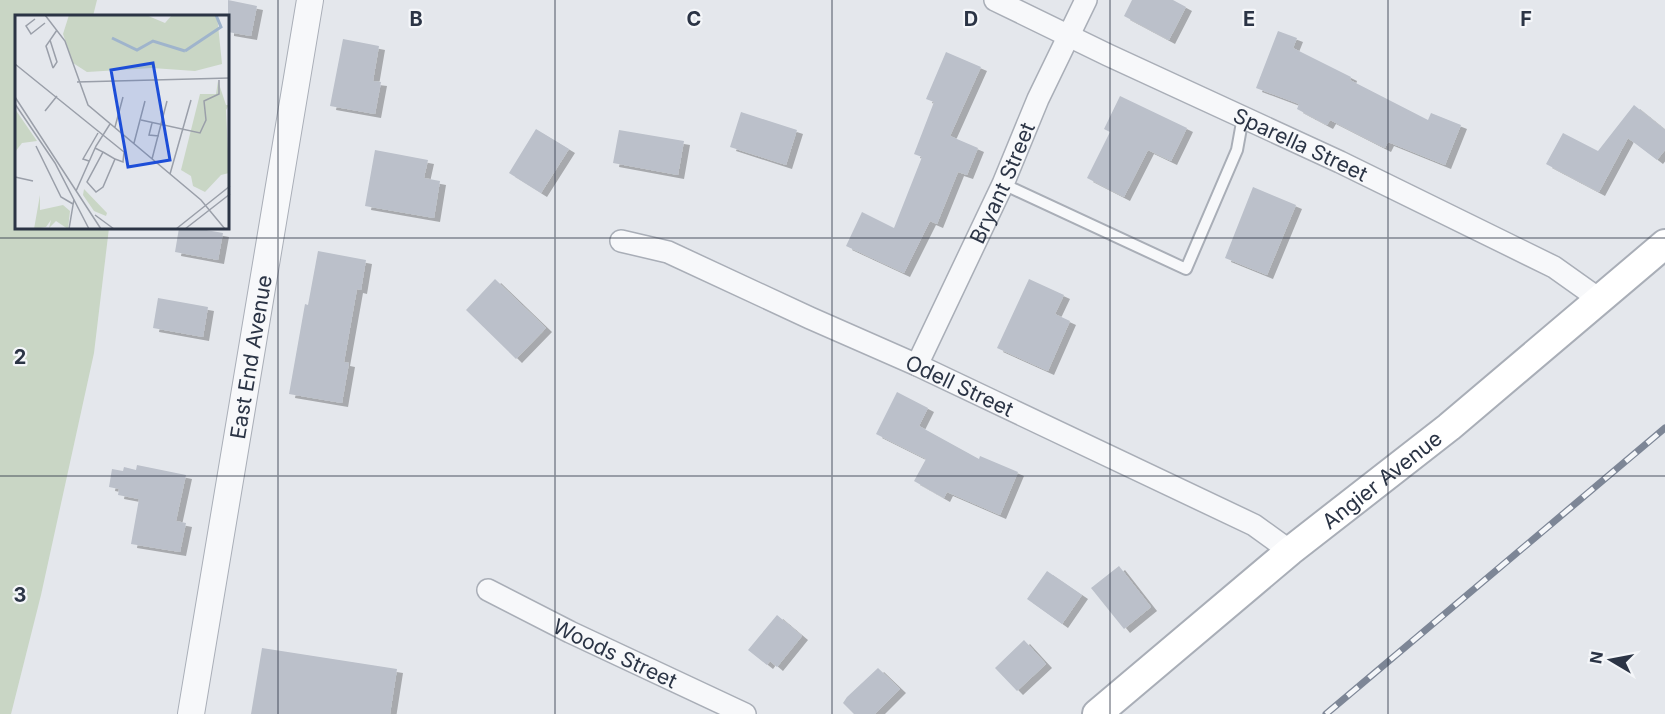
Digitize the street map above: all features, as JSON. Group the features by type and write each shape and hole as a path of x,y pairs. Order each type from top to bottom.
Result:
{"main road":[{"name":"Angier Avenue","path":"1097,714 1290,550 1449,427 1665,244"}],"street":[{"name":"East End Avenue","path":"191,714 310,0"},
{"name":"Sparella Street","path":"995,0 1340,162 1554,267 1599,299"},
{"name":"Bryant Street","path":"917,365 1003,184 1038,99 1086,0"},
{"name":"Odell Street","path":"621,241 668,252 917,365 1254,525 1290,550"},
{"name":"Woods Street","path":"488,590 570,632 745,714"}],"lane":[{"path":"1003,184 1186,269 1237,150 1243,117"}],"green space":[{"path":"0,0 97,0 93,15 15,15 15,230 109,230 94,353 41,595 11,714 0,714"}],"building":[{"path":"228,0 257,6 251,36 230,32 230,15 228,15"},
{"path":"1132,0 1173,0 1186,7 1169,40 1124,16"},
{"path":"1278,31 1297,38 1293,48 1351,77 1350,80 1428,120 1431,113 1461,125 1445,165 1388,142 1385,148 1330,120 1327,125 1297,109 1299,104 1256,88"},
{"path":"343,39 379,46 373,81 381,82 375,114 330,106"},
{"path":"946,52 981,67 950,136 978,148 967,175 958,172 937,224 930,221 904,273 846,246 862,212 894,228 922,157 914,154 934,102 926,99"},
{"path":"1120,96 1187,128 1171,161 1148,150 1124,197 1087,178 1110,132 1104,129"},
{"path":"1634,105 1665,130 1665,150 1657,160 1628,138 1599,192 1546,164 1563,133 1598,151"},
{"path":"741,112 797,130 786,165 730,147"},
{"path":"536,129 569,149 541,193 509,173"},
{"path":"619,130 684,141 678,175 613,163"},
{"path":"375,150 428,160 424,178 440,181 434,218 365,206"},
{"path":"1253,187 1296,205 1267,275 1225,258"},
{"path":"179,230 206,230 223,233 218,260 175,252"},
{"path":"318,251 366,260 361,290 357,289 344,362 349,363 342,403 289,394 305,304 308,305"},
{"path":"495,279 546,328 516,359 466,310"},
{"path":"1029,279 1064,295 1055,314 1070,321 1048,371 997,348"},
{"path":"158,298 208,307 203,337 153,328"},
{"path":"897,392 928,408 919,426 979,459 980,456 1018,472 1000,515 947,492 944,498 914,481 926,459 876,434"},
{"path":"137,465 186,475 176,521 186,523 180,552 131,544 139,499 118,495 119,489 109,487 112,469 123,471 124,467 136,470"},
{"path":"1119,566 1151,607 1124,629 1091,588"},
{"path":"1047,571 1082,595 1062,624 1027,599"},
{"path":"777,615 802,636 777,667 770,661 767,665 748,650"},
{"path":"1024,640 1046,664 1017,691 995,668"},
{"path":"262,648 397,669 390,714 251,714"},
{"path":"878,668 900,689 875,714 854,714 843,703"}],"railway":[{"path":"1326,714 1665,428"}]}
